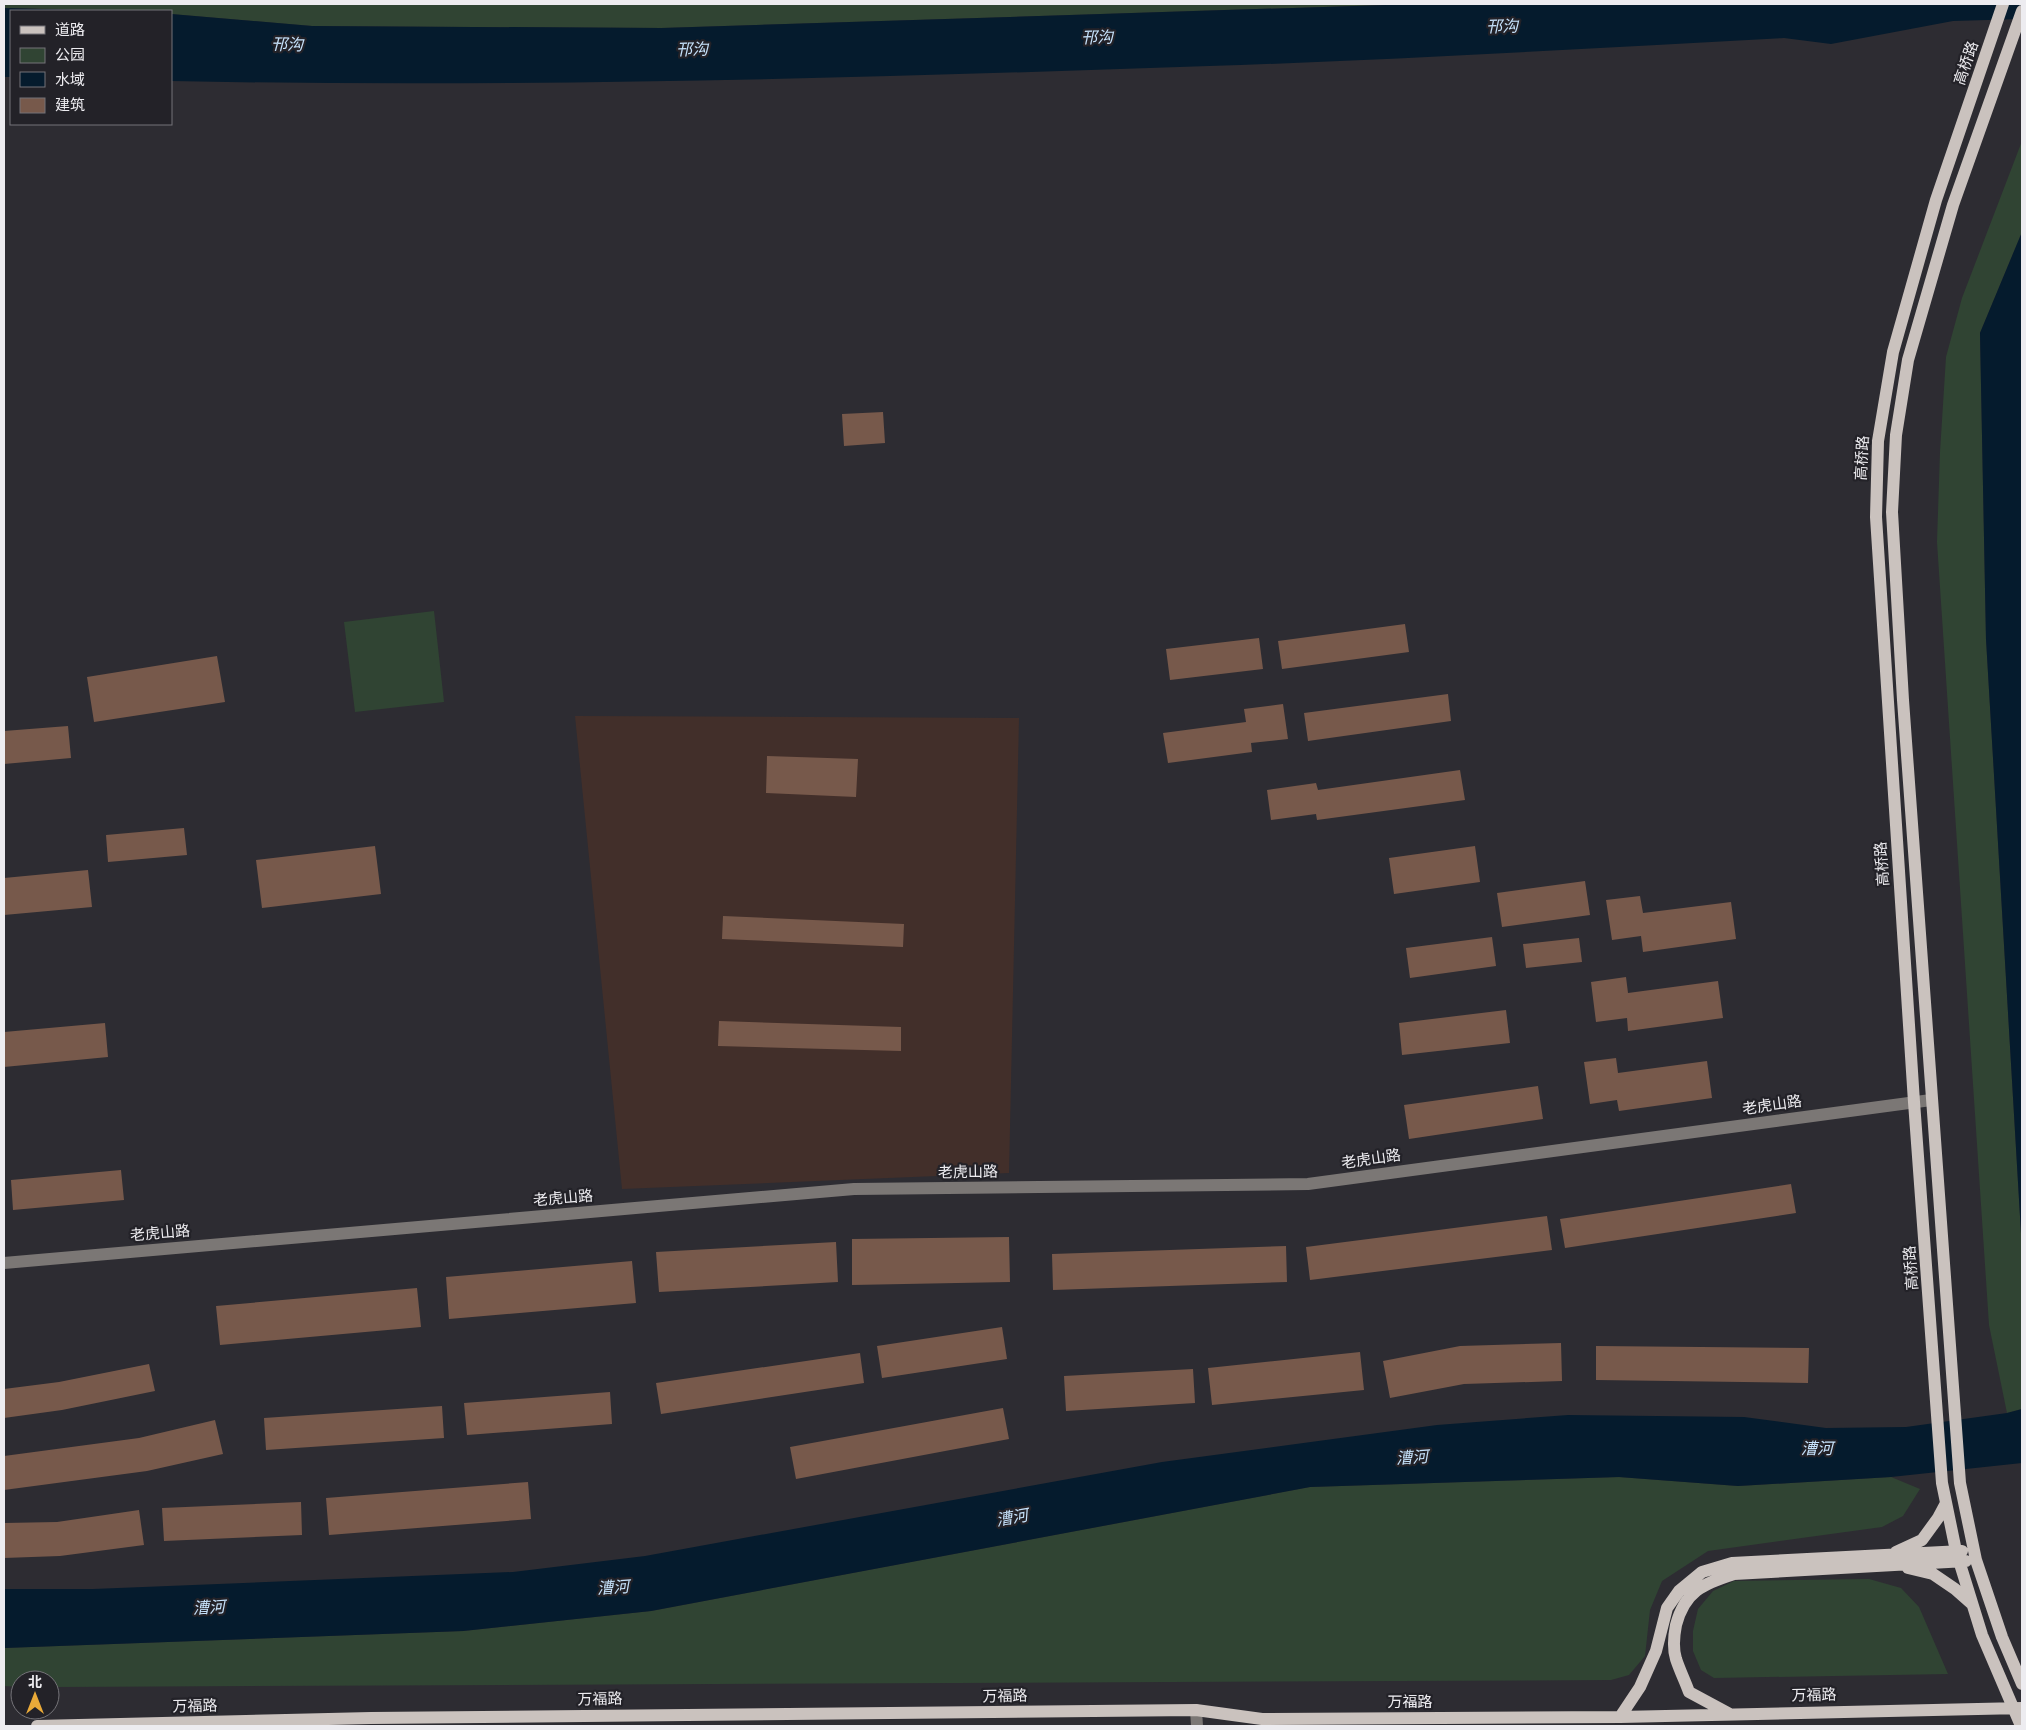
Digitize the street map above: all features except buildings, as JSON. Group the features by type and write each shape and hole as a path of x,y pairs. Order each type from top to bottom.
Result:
{"main road":[{"name":"高桥路","path":"2003,4 1936,200 1893,352 1878,441 1876,517 1914,1102 1938,1402 1942,1483 1957,1556 1982,1636 2021,1726"},
{"path":"2022,11 1951,214 1908,360 1896,435 1893,522 1931,1100 1960,1483 1975,1555 2002,1637 2022,1684"},
{"path":"1892,1560 1922,1540 1946,1503"},
{"path":"1729,1713 1689,1692 1676,1658 1674,1633 1680,1612 1689,1595 1709,1582 1734,1574 1892,1560 1975,1555"},
{"path":"1620,1717 1640,1687 1656,1651 1667,1608 1679,1590 1702,1572 1732,1563 1892,1560 1933,1574 1955,1589 1972,1604"},
{"name":"万福路","path":"37,1726 371,1718 1196,1710 1262,1719 1620,1717 1729,1713 2022,1708"}],"street":[{"name":"老虎山路","path":"4,1263 854,1189 1308,1184 1931,1100"},
{"path":"1196,1710 1197,1726"}],"shaded area":[{"path":"575,716 1019,718 1009,1173 622,1189"}],"green space":[{"path":"4,4 1417,4 662,28 312,26 172,14 172,10 4,8"},
{"path":"2022,141 2022,232 1980,333 1986,639 2022,1250 2022,1409 2007,1413 1989,1325 1937,542 1946,357 1962,298"},
{"path":"434,611 444,702 355,712 344,622"},
{"path":"1619,1477 1738,1486 1891,1477 1920,1489 1903,1516 1882,1527 1708,1551 1662,1581 1650,1610 1645,1656 1629,1675 1611,1680 60,1687 60,1670 10,1670 10,1686 4,1686 4,1648 463,1631 651,1611 1310,1487"},
{"path":"1869,1579 1901,1588 1919,1607 1948,1674 1714,1678 1701,1670 1693,1651 1693,1631 1698,1609 1713,1591 1734,1581"}],"water":[{"name":"邗沟","path":"1417,4 2022,4 2022,19 1953,21 1831,44 1784,38 1497,54 1281,63 690,81 430,83 172,81 172,14 312,26 662,28"},
{"path":"4,8 75,10 10,10 10,77 4,77"},
{"path":"2022,232 2022,1250 1986,639 1980,333"},
{"name":"漕河","path":"2022,1409 2022,1463 1891,1477 1738,1486 1619,1477 1310,1487 651,1611 463,1631 4,1648 4,1589 93,1589 513,1572 645,1556 1162,1462 1437,1425 1568,1415 1744,1417 1826,1428 1906,1427 2007,1413"}]}
